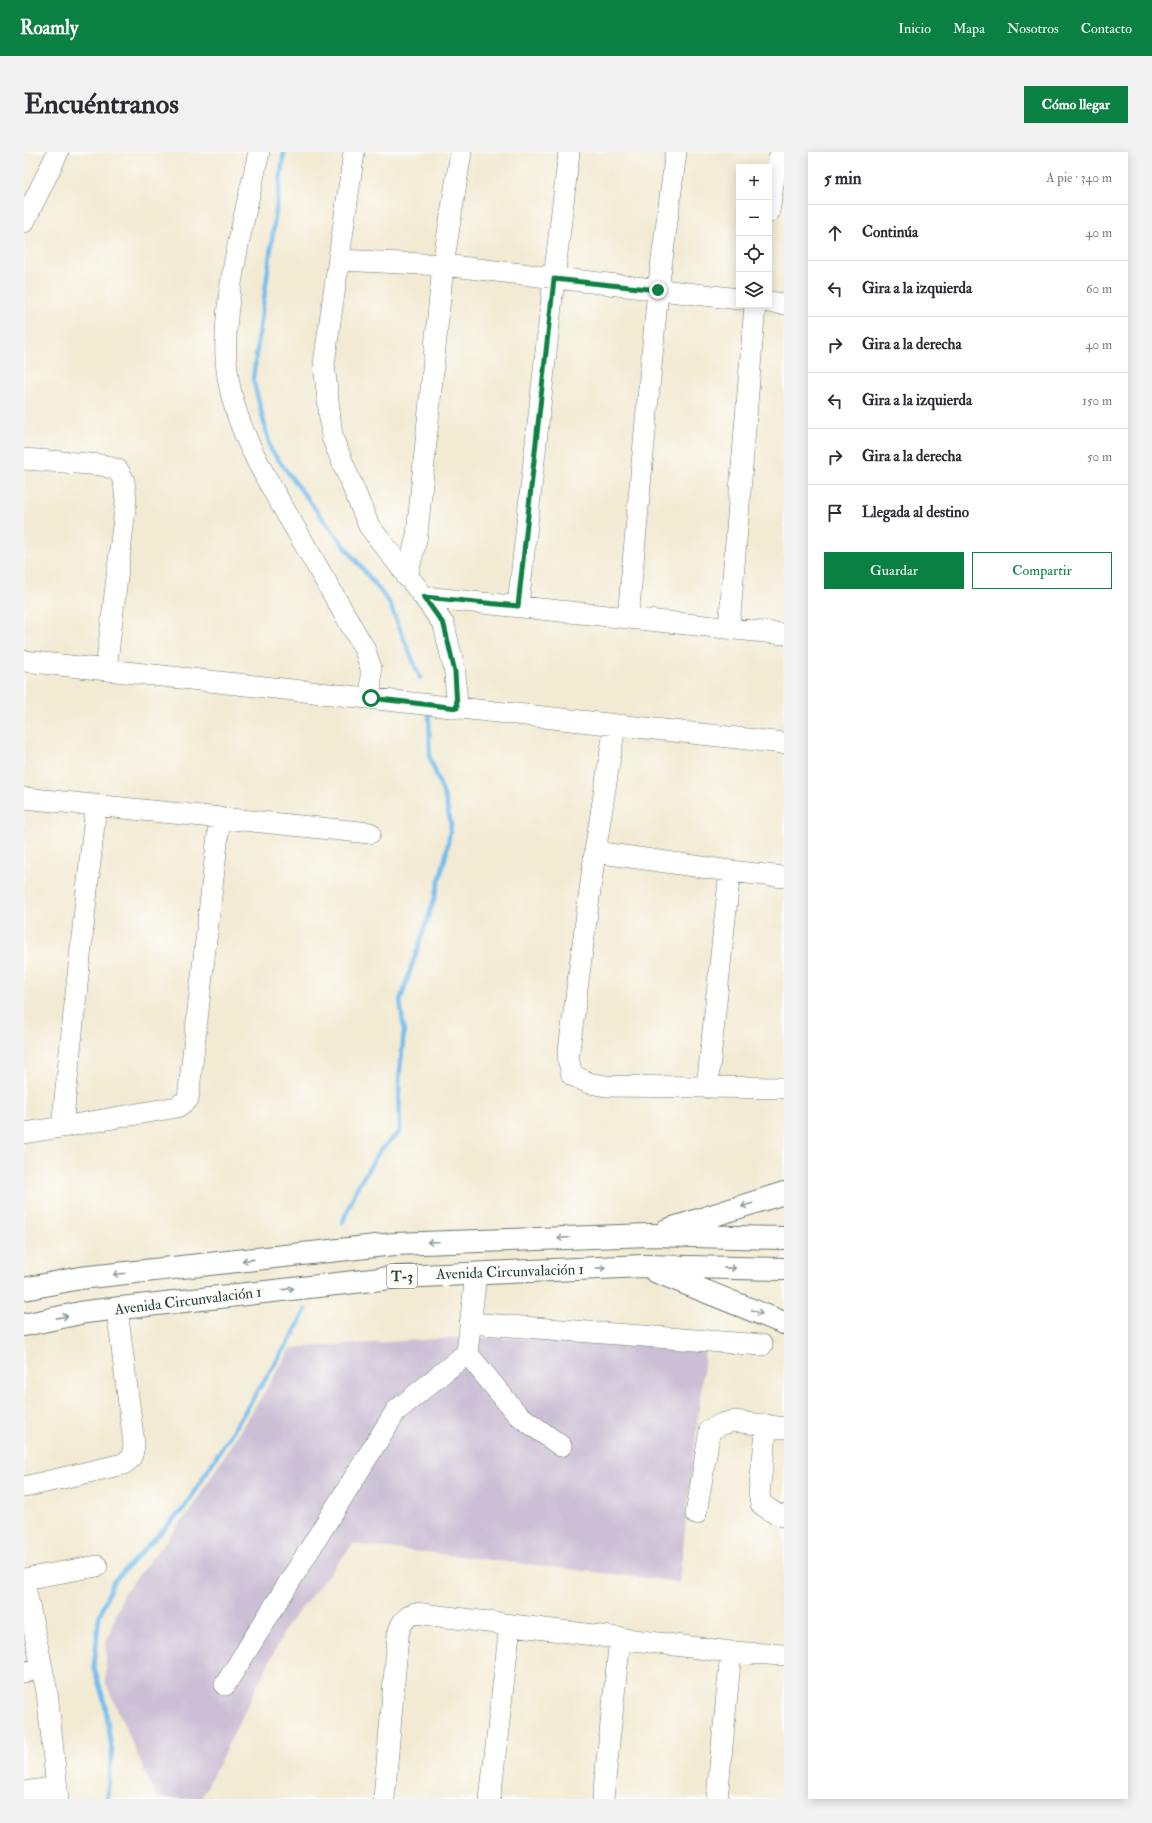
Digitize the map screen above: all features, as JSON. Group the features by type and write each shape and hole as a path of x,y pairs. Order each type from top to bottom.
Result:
{"main road":[{"path":"649,1236 784,1193"},
{"name":"T-3","path":"24,1288 80,1278 394,1244 649,1236 784,1238"},
{"path":"643,1266 784,1323"},
{"name":"Avenida Circunvalación 1","path":"24,1325 86,1312 399,1277 643,1266 784,1269"}],"street":[{"path":"24,222 58,152"},
{"path":"259,152 234,270 227,331 226,359 232,392 239,419 256,460 364,648 371,668 371,698"},
{"path":"354,152 324,364 332,437 369,526 444,625 455,672 457,708"},
{"path":"407,577 416,535 443,265 461,152"},
{"path":"518,606 554,279 570,152"},
{"path":"628,617 658,290 676,152"},
{"path":"771,200 774,178 781,152"},
{"path":"339,260 443,265 554,279 736,299"},
{"path":"772,302 784,304"},
{"path":"729,628 755,308"},
{"path":"24,459 102,465 118,470 124,481 126,501 106,670"},
{"path":"424,597 784,634"},
{"path":"24,661 784,742"},
{"path":"615,725 595,852 568,1058 572,1075 589,1083 606,1086 784,1088"},
{"path":"24,798 370,833"},
{"path":"62,1127 96,805"},
{"path":"24,1133 170,1109 177,1107 188,1099 220,817"},
{"path":"595,852 784,877"},
{"path":"707,1088 730,871"},
{"path":"225,1685 396,1411 467,1353 476,1274"},
{"path":"24,1487 123,1464 130,1460 133,1453 134,1444 117,1309"},
{"path":"470,1323 762,1345"},
{"path":"467,1353 517,1414 561,1446"},
{"path":"696,1514 710,1430 722,1424 734,1421 775,1427 759,1493 761,1504 776,1514 784,1516"},
{"path":"24,1792 57,1793 47,1692 33,1670 24,1581 97,1566"},
{"path":"384,1799 398,1635 401,1624 407,1616 415,1613 731,1652 784,1656"},
{"path":"490,1799 510,1625"},
{"path":"603,1799 620,1638"},
{"path":"717,1799 731,1652"}],"shaded area":[{"path":"468,1337 706,1346 679,1582 353,1544 287,1626 201,1799 157,1799 106,1683 106,1643 123,1594 190,1511 292,1348"}],"waterway":[{"path":"284,152 253,379 271,450 319,514 389,602 420,678"},
{"path":"342,1223 358,1186 380,1150 400,1132 399,1081 404,1031 400,1001 434,900 446,855 451,825 445,798 430,758 429,715"},
{"path":"108,1799 112,1751 105,1705 94,1667 99,1617 113,1582 184,1508 293,1335 306,1309"}],"route":[{"path":"371,698 457,708 455,672 444,625 424,597 518,606 554,279 658,290"}]}
